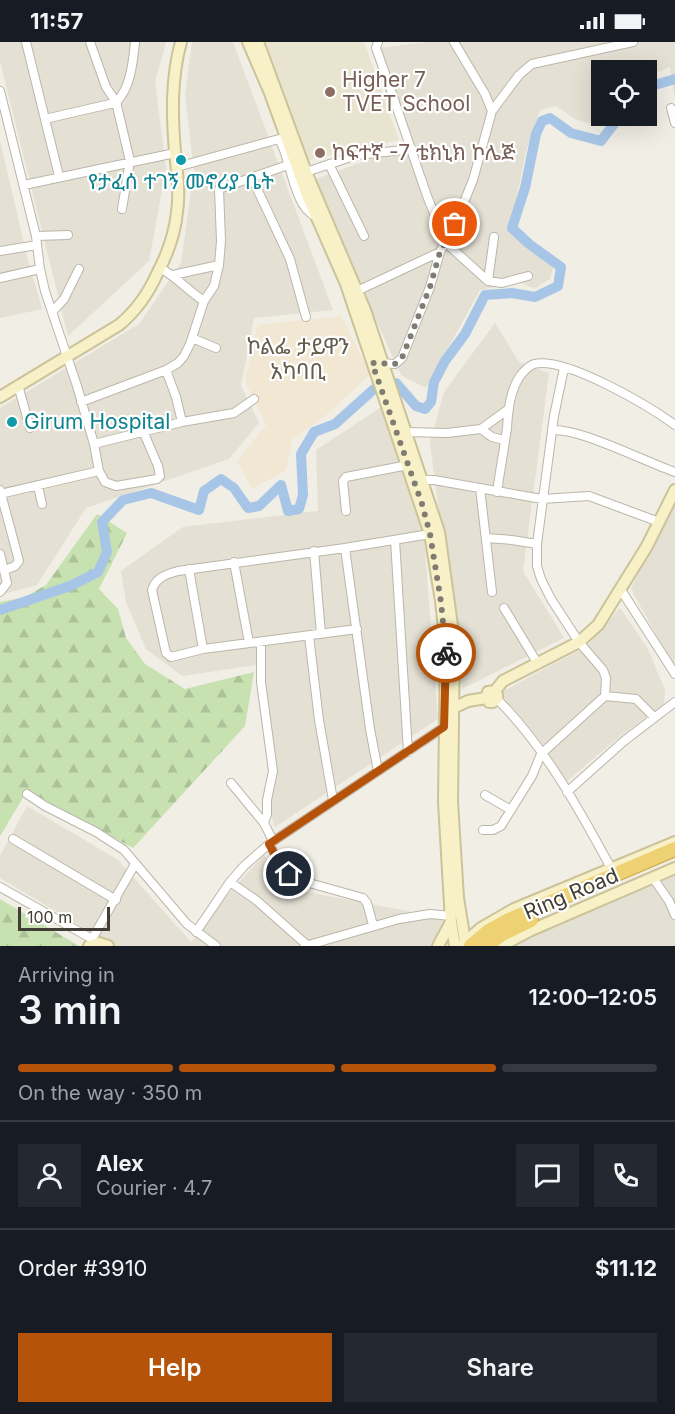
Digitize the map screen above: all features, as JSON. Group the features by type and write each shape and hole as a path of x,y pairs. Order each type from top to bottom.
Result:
{"highway":[{"name":"Ring Road","path":"459,942 489,932 509,920 675,849"},
{"name":"Ring Road","path":"486,946 517,926 675,859"}],"main road":[{"path":"0,396 103,336 127,318 147,294 160,268 177,216 173,91 181,42"},
{"path":"248,42 270,93 315,216 346,284 377,363 408,465 418,480 439,532 451,610 454,651 448,710"},
{"path":"258,42 294,160 306,172 357,291 377,363"},
{"path":"389,398 406,432 418,480 430,534 445,636 454,898 459,942"},
{"path":"448,710 468,701 492,696 503,681 579,642 598,625 621,590 675,490"},
{"path":"459,942 504,913 675,842"},
{"path":"501,946 529,931 675,868"},
{"path":"438,946 451,919 454,898"},
{"path":"451,919 459,942"},
{"path":"92,943 108,946"}],"street":[{"path":"26,42 59,176"},
{"path":"90,42 106,87 116,103 130,161 122,209"},
{"path":"45,119 116,103 122,96 132,70 135,42"},
{"path":"378,42 376,48 427,196 446,243 488,281 502,283 528,276"},
{"path":"454,42 485,94 492,111"},
{"path":"377,363 395,364 402,358 430,287 440,252 473,180 492,111 519,75 532,64 633,42"},
{"path":"0,91 37,241 40,269 94,444 99,471 105,482 116,486 158,478 161,473 143,431"},
{"path":"485,94 500,100"},
{"path":"669,98 675,123"},
{"path":"81,402 166,370 182,358 192,338 204,301 214,286 219,265 221,242 218,190 223,186 252,178 294,160 278,139 177,167"},
{"path":"306,172 357,154 412,149"},
{"path":"24,185 175,153"},
{"path":"329,164 364,236"},
{"path":"252,178 290,259 306,317"},
{"path":"0,251 68,235"},
{"path":"488,281 494,237"},
{"path":"357,291 440,252"},
{"path":"173,275 219,265"},
{"path":"160,268 173,275 187,290 204,301"},
{"path":"0,278 40,269"},
{"path":"52,312 64,299 79,269"},
{"path":"192,338 216,348"},
{"path":"497,492 507,410 517,381 527,368 540,364 564,368 598,380 662,415 675,425"},
{"path":"564,368 542,499 537,566 551,600 579,642 603,670 606,678 606,696"},
{"path":"166,370 182,422"},
{"path":"18,385 30,428"},
{"path":"94,444 182,422 234,413 254,399"},
{"path":"406,432 447,433 481,429 507,410"},
{"path":"481,429 492,437 504,440"},
{"path":"552,430 570,432 591,439 675,472"},
{"path":"346,511 343,483 346,477 408,465"},
{"path":"5,570 15,566 19,561 1,492 38,486 99,471"},
{"path":"418,480 542,499 589,496 659,522"},
{"path":"38,486 42,504"},
{"path":"480,488 492,592"},
{"path":"357,629 203,649 171,657 166,653 152,590 154,584 164,576 189,569 430,534"},
{"path":"487,538 537,544"},
{"path":"394,540 408,752"},
{"path":"345,548 378,771"},
{"path":"314,551 321,634"},
{"path":"0,555 7,584 0,592"},
{"path":"234,562 249,643"},
{"path":"189,569 203,649"},
{"path":"621,590 675,674"},
{"path":"504,608 538,664"},
{"path":"309,636 319,720 333,800"},
{"path":"261,643 261,682 273,771 264,823"},
{"path":"492,696 514,718 541,754 567,792 611,868"},
{"path":"483,830 493,830 501,826 532,776 541,754 606,696 636,699 654,717"},
{"path":"567,792 591,769 675,702"},
{"path":"196,932 230,882 244,866 271,843 449,725"},
{"path":"231,783 264,823 284,870 295,879 363,898 367,903 373,926"},
{"path":"27,794 124,850 174,910 196,932 216,946"},
{"path":"485,795 511,810"},
{"path":"13,839 116,900"},
{"path":"0,887 92,943 135,864"},
{"path":"653,878 669,901 675,915"},
{"path":"230,882 256,900 307,946 373,926 420,915 451,919"}],"shaded area":[{"path":"0,42 166,42 155,82 166,168 149,261 68,336 0,61"},
{"path":"192,42 233,42 333,310 254,318 241,386 259,423 229,459 86,508 37,585 0,595 0,408 139,324 181,263 194,170 185,95"},
{"name":"Higher 7 TVET School","path":"256,42 364,42 399,140 307,160"},
{"path":"428,42 675,42 675,99 670,67 657,73 657,60 591,60 591,124 575,119 556,106 540,110 526,151 510,230 525,248 554,266 550,279 534,289 520,282 480,290 426,388 401,375 313,180 412,144 378,48"},
{"path":"0,141 42,309 0,318"},
{"path":"341,316 370,374 330,412 292,440 286,470 252,489 237,461 266,425 245,381 258,325"},
{"path":"495,323 519,362 549,373 523,571 564,638 462,689 430,443 444,392"},
{"path":"392,400 423,525 438,719 275,827 268,807 277,777 262,664 182,676 146,649 126,602 121,571 183,527 318,511 316,450"},
{"path":"675,495 675,669 631,589"},
{"path":"620,608 648,649 665,690 664,704 618,738 567,781 500,693 587,646"},
{"path":"27,806 118,860 191,942 229,893 264,855 290,889 445,918 442,946 114,946 0,878 0,856"},
{"path":"675,869 675,946 507,946"}],"green space":[{"path":"97,514 127,533 99,589 118,609 126,638 145,664 185,689 254,672 245,726 133,848 27,791 0,836 0,602 25,597 46,585"},
{"path":"0,899 79,946 0,946"}],"waterway":[{"path":"657,84 675,79"},
{"path":"0,610 70,586 98,572 107,552 102,522 123,500 151,493 199,510 204,491 221,479 234,488 248,508 259,506 281,485 288,511 299,509 303,495 301,454 314,432 335,424 374,389 396,383 416,406 425,409 431,402 434,382 445,361 465,334 485,295 512,293 535,297 558,286 561,267 529,244 512,228 525,188 536,134 542,121 550,118 571,133 601,141 612,126"}],"way so far":[{"path":"446,653 441,602 430,534 422,504 372,363 395,364 402,358 430,287 440,252 455,224"}],"place":[{"name":"Higher 7 TVET School","path":"330,92"},
{"name":"ከፍተኛ -7 ቴክኒክ ኮሌጅ","path":"320,153"},
{"name":"የታፈሰ ተገኝ መኖሪያ ቤት","path":"181,160"},
{"name":"Girum Hospital","path":"12,422"}],"district":[{"name":"ኮልፌ ታይዋን አካባቢ","path":"298,358"}],"route":[{"path":"289,874 280,864 269,844 444,727 446,653"}]}
